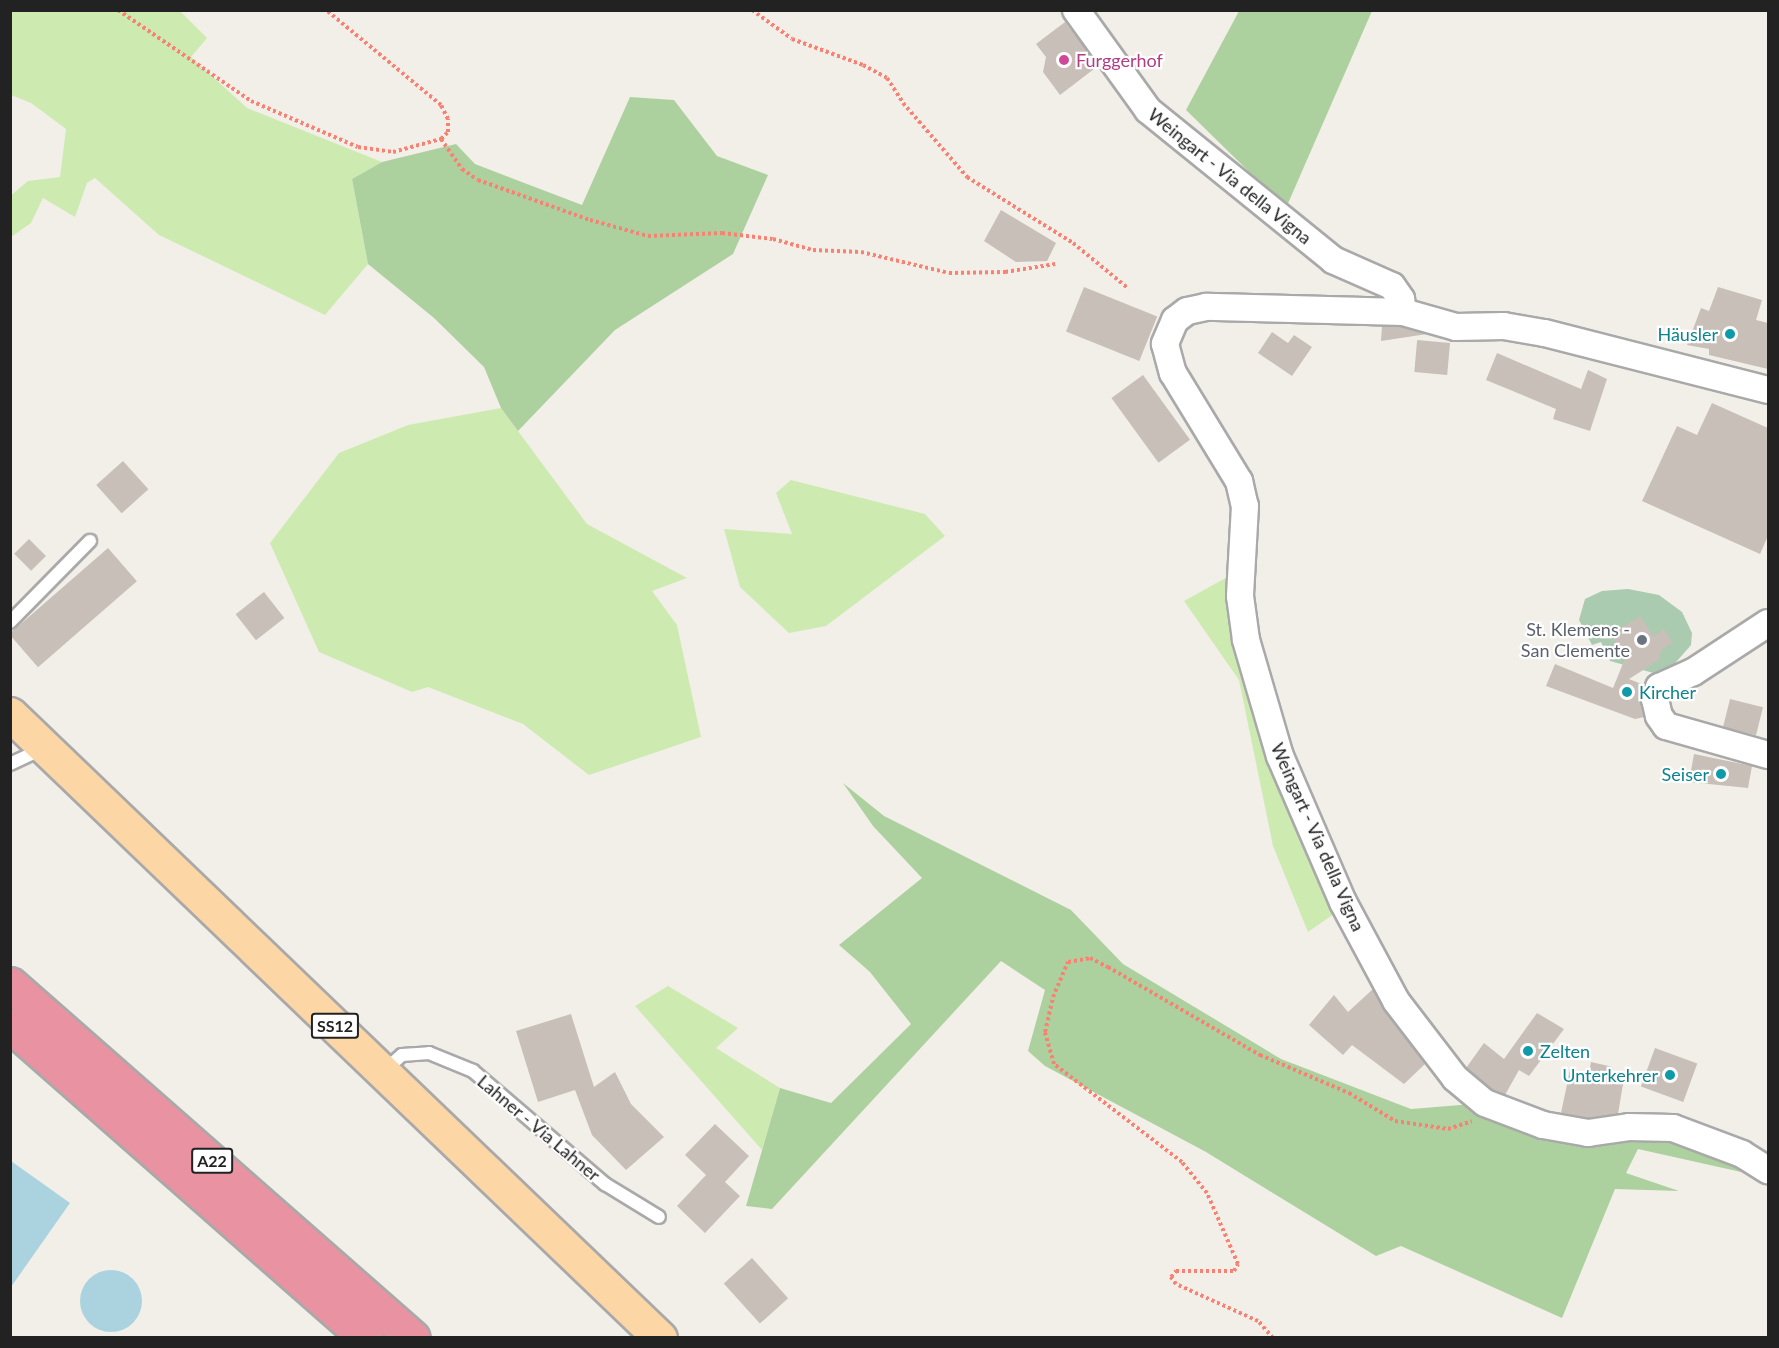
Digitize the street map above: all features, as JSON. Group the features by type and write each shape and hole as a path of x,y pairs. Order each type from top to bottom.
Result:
{"highway":[{"name":"A22","path":"10,984 413,1338"},
{"name":"A22","path":"10,1026 366,1338"}],"main road":[{"name":"SS12","path":"10,714 660,1338"}],"street":[{"name":"Weingart - Via della Vigna","path":"1076,10 1121,78 1148,110 1333,260 1392,286 1401,298 1403,312"},
{"name":"Weingart - Via della Vigna","path":"1768,390 1544,333 1503,326 1456,327 1403,312 1206,308 1187,311 1168,331 1166,357 1239,481 1245,506 1240,596 1246,640 1280,756 1343,902 1396,1001 1455,1078 1485,1103 1543,1125 1588,1133 1629,1127 1673,1128 1742,1154 1768,1170"},
{"path":"1768,623 1693,672 1659,687 1655,699 1659,716 1666,726 1768,755"}],"lane":[{"path":"10,622 90,541"},
{"path":"10,764 46,748"},
{"name":"Lahner - Via Lahner","path":"383,1072 402,1055 429,1053 473,1071 605,1184 659,1216"}],"path":[{"path":"118,10 251,100 358,147 393,152 441,139 448,132 448,119 441,105 326,10"},
{"path":"752,10 792,39 887,78 903,103 967,177 1073,243 1129,289"},
{"path":"441,139 462,170 478,180 590,220 648,236 722,233 772,238 813,250 861,252 924,270 949,273 1005,272 1054,264"},
{"path":"1273,1338 1258,1321 1176,1284 1171,1277 1176,1271 1234,1271 1238,1264 1208,1193 1182,1162 1054,1064 1045,1032 1053,997 1068,962 1090,958 1108,966 1260,1055 1349,1093 1395,1120 1448,1129 1473,1120 1485,1103"}],"green space":[{"path":"11,11 180,11 207,38 191,57 247,108 382,162 352,179 368,264 325,315 159,235 95,178 87,183 75,217 43,198 31,223 11,237 10,196 28,181 60,177 66,129 31,103 11,95"},
{"path":"1239,11 1372,11 1286,208 1186,110"},
{"path":"630,97 674,100 717,156 768,175 733,254 615,330 518,431 501,408 484,367 434,318 368,264 352,179 382,162 456,144 475,164 582,205"},
{"path":"501,408 587,524 687,578 652,591 677,625 701,737 589,775 523,724 428,687 412,692 319,652 270,543 339,453 408,425"},
{"path":"791,480 925,514 945,536 826,626 789,633 740,587 724,529 792,534 776,493"},
{"path":"1240,570 1280,740 1351,902 1308,932 1273,846 1239,680 1184,601"},
{"path":"1628,589 1659,595 1682,612 1692,633 1691,645 1670,669 1657,674 1610,661 1601,642 1592,645 1579,620 1585,599 1602,591"},
{"path":"843,783 884,816 1071,910 1123,964 1281,1059 1411,1109 1485,1103 1543,1125 1673,1128 1768,1178 1638,1149 1626,1173 1679,1191 1615,1189 1562,1318 1401,1246 1376,1256 1206,1152 1045,1066 1028,1051 1045,990 1001,961 772,1209 746,1206 780,1088 831,1103 911,1024 870,972 839,945 922,878 873,826"},
{"path":"668,986 738,1028 716,1048 780,1088 762,1150 635,1006"}],"water":[{"path":"11,1161 70,1203 11,1287"},
{"path":"111,1270 133,1279 142,1301 133,1323 111,1332 89,1323 80,1301 89,1279"}],"building":[{"path":"1065,22 1091,56 1087,59 1094,69 1060,95 1043,72 1046,57 1036,44"},
{"path":"1001,210 1056,243 1047,261 1016,262 984,241"},
{"path":"1084,287 1157,317 1139,361 1066,332"},
{"name":"Häusler","path":"1718,287 1762,300 1756,320 1768,323 1768,369 1709,355 1709,349 1687,345 1701,308 1709,311"},
{"path":"1382,326 1401,327 1427,334 1381,341"},
{"path":"1272,332 1288,343 1294,335 1312,347 1292,376 1258,353"},
{"path":"1417,340 1450,343 1447,375 1414,372"},
{"path":"1497,353 1581,389 1588,370 1607,379 1590,431 1553,419 1556,409 1486,380"},
{"path":"1143,375 1190,440 1158,463 1111,398"},
{"path":"1712,403 1768,428 1768,536 1760,554 1642,501 1677,426 1697,435"},
{"path":"123,461 148,489 122,513 96,485"},
{"path":"29,539 46,556 31,571 14,554"},
{"path":"108,548 137,581 38,667 10,633"},
{"path":"264,592 284,618 256,640 236,614"},
{"path":"1640,616 1653,636 1664,629 1673,643 1661,650 1659,660 1629,679 1644,685 1640,702 1644,717 1635,719 1546,686 1555,664 1613,688 1624,661 1611,634"},
{"path":"1730,699 1763,707 1756,735 1723,727"},
{"name":"Seiser","path":"1694,754 1752,766 1748,788 1689,782"},
{"path":"1373,989 1425,1064 1404,1084 1352,1045 1343,1055 1309,1025 1334,995 1348,1012"},
{"name":"Zelten","path":"1537,1013 1564,1029 1529,1076 1519,1070 1505,1095 1493,1090 1466,1068 1484,1043 1504,1059"},
{"path":"571,1014 594,1087 615,1072 631,1104 664,1137 626,1170 592,1135 575,1090 538,1102 516,1031"},
{"name":"Unterkehrer","path":"1655,1048 1697,1063 1683,1102 1641,1087"},
{"path":"1591,1062 1613,1067 1610,1081 1623,1084 1618,1114 1588,1118 1561,1113 1570,1070 1589,1073"},
{"path":"715,1124 749,1156 725,1182 740,1196 705,1233 677,1206 706,1175 685,1155"},
{"path":"752,1258 788,1298 760,1324 724,1283"}],"place":[{"name":"Furggerhof","path":"1064,60"},
{"name":"Häusler","path":"1730,334"},
{"name":"St. Klemens - San Clemente","path":"1642,640"},
{"name":"Kircher","path":"1627,692"},
{"name":"Seiser","path":"1721,774"},
{"name":"Zelten","path":"1528,1051"},
{"name":"Unterkehrer","path":"1670,1075"}]}
